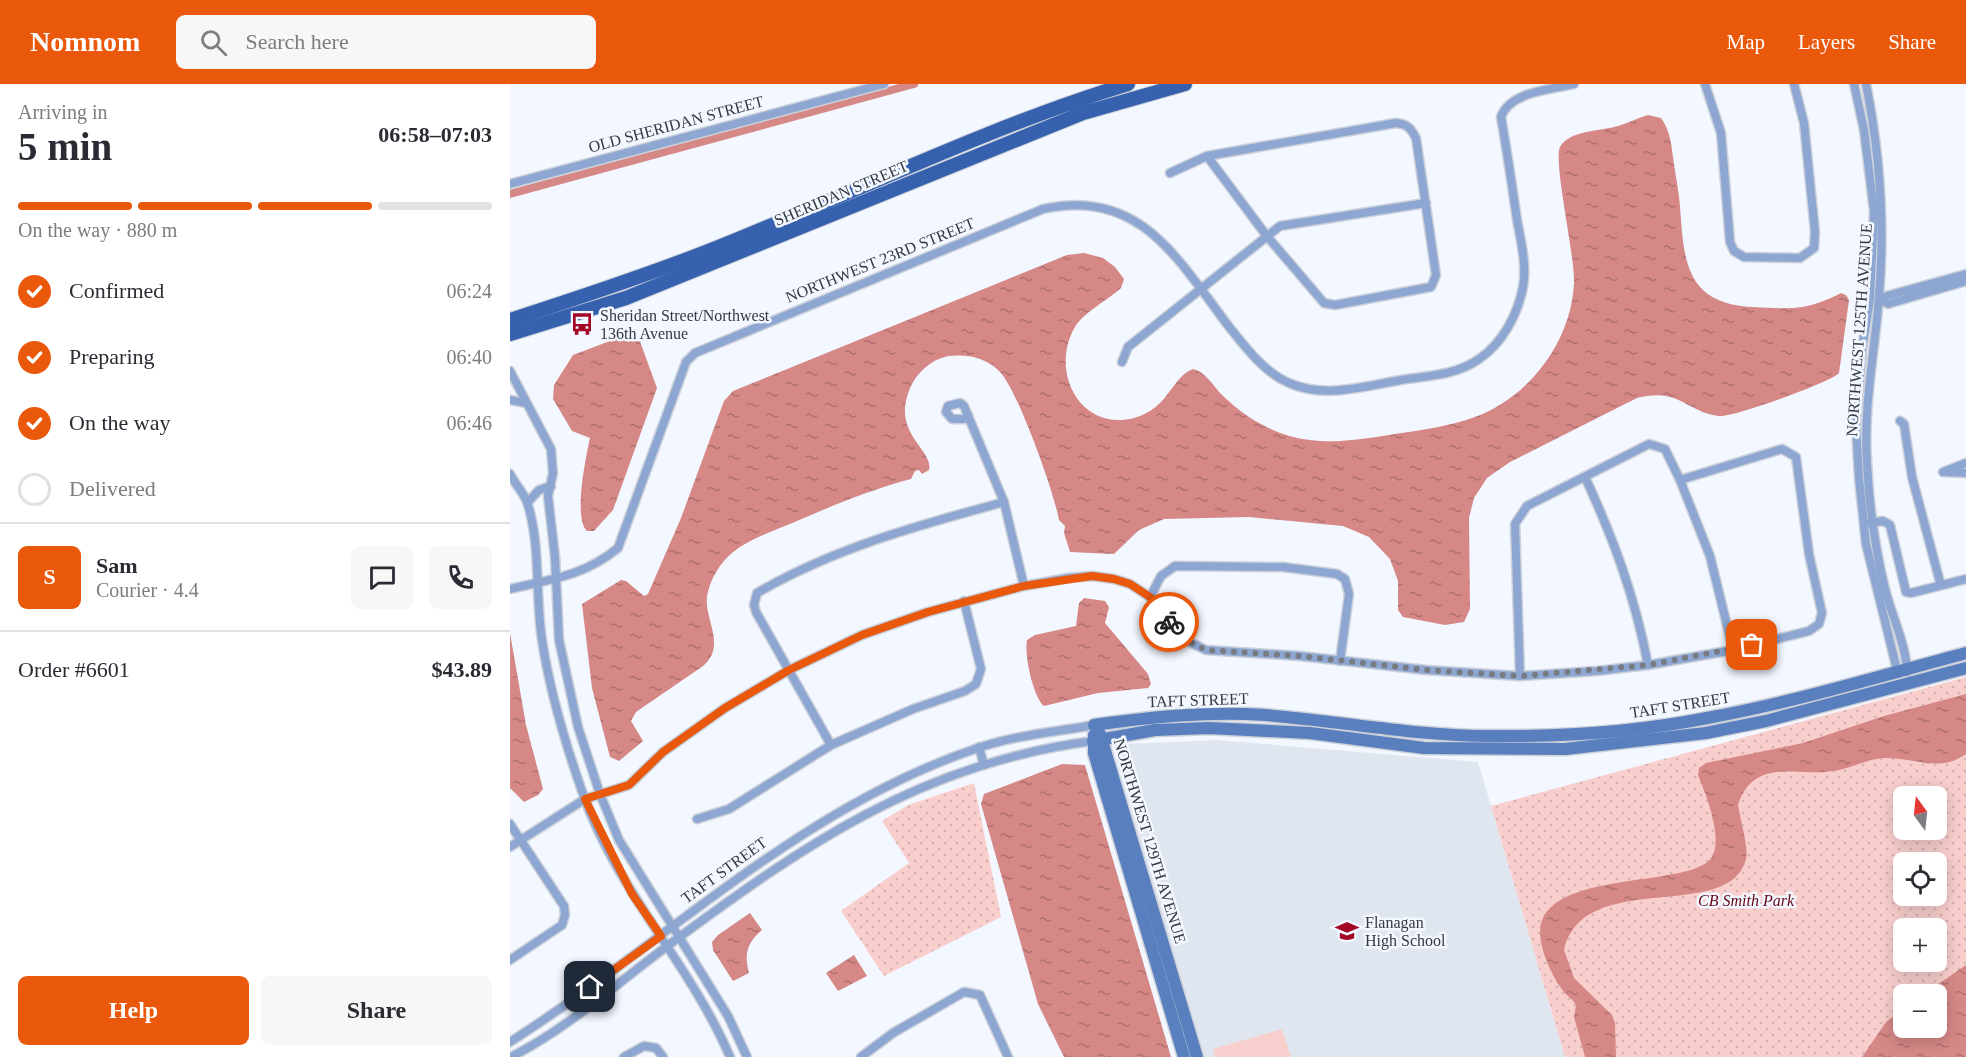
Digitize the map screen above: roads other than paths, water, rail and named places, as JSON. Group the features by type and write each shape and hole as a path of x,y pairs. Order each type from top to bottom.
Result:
{"main road":[{"name":"SHERIDAN STREET","path":"510,320 621,284 1082,98 1128,84"},
{"name":"SHERIDAN STREET","path":"510,334 647,289 1083,112 1185,84"}],"street":[{"name":"OLD SHERIDAN STREET","path":"510,184 884,84"},
{"name":"NORTHWEST 23RD STREET","path":"510,589 556,578 598,564 618,548 686,362 695,353 1042,209 1068,203 1090,204 1123,213 1151,230 1248,350 1289,383 1329,392 1453,372 1480,359 1507,330 1518,309 1524,285 1523,260 1501,117 1505,106 1517,98 1574,84"},
{"path":"1705,84 1720,133 1730,242 1734,251 1744,257 1800,258 1808,255 1814,248 1813,197 1804,123 1794,84"},
{"name":"NORTHWEST 125TH AVENUE","path":"1854,84 1864,130 1874,211 1870,299 1862,349 1856,426 1868,523 1885,587 1906,684"},
{"name":"NORTHWEST 125TH AVENUE","path":"1866,84 1875,128 1882,208 1879,298 1871,352 1866,420 1868,523"},
{"path":"1170,173 1207,156 1396,123 1410,127 1416,138 1426,203 1434,281 1431,286 1335,305 1324,303 1266,235 1207,156"},
{"path":"1122,363 1128,346 1280,226 1426,203"},
{"path":"1879,298 1966,274"},
{"path":"1879,298 1888,304 1966,281"},
{"path":"510,371 551,449 554,467 548,496 559,640 578,727 600,794 619,840 728,1016 747,1057"},
{"path":"510,400 526,403"},
{"path":"968,415 1004,502 1024,586"},
{"path":"1900,422 1904,424 1912,477 1940,582"},
{"path":"1520,676 1515,524 1520,514 1527,506 1639,448 1657,444 1665,449 1680,480 1710,556 1732,650"},
{"path":"510,847 585,799 629,785 663,752 725,708 789,670 862,635 964,601 1024,586 1092,576 1114,579 1150,597 1181,638 1206,650 1520,676 1648,665 1732,650 1809,631 1819,624 1822,613 1809,554 1796,457 1789,451 1774,450 1680,480"},
{"path":"1966,464 1943,472 1966,473"},
{"path":"510,474 528,502 538,582 542,641 562,730 585,799 632,894 668,945 716,1024 730,1057"},
{"path":"1585,477 1614,541 1638,612 1648,665"},
{"path":"528,502 539,490 551,486"},
{"path":"831,745 754,605 757,593 842,552 917,525 1004,502"},
{"path":"1868,523 1883,521 1890,525 1906,592 1911,594 1966,579"},
{"path":"1150,597 1161,576 1175,566 1283,567 1337,574 1345,579 1349,594 1340,661"},
{"path":"697,819 729,810 831,745 913,709 965,691 979,677 981,669 964,601"},
{"name":"TAFT STREET","path":"510,1042 661,936 770,855 858,802 924,768 979,747 1013,738 1094,725 1153,717 1209,713 1311,720 1393,731 1491,736 1627,730 1763,707 1966,653"},
{"name":"TAFT STREET","path":"511,1057 600,998 668,945 829,833 865,813 935,781 1055,746 1155,730 1209,728 1310,733 1424,748 1576,748 1706,733 1966,668"},
{"path":"1310,733 1311,720"},
{"name":"NORTHWEST 129TH AVENUE","path":"1094,725 1197,1057"},
{"name":"NORTHWEST 129TH AVENUE","path":"1098,740 1094,753 1183,1054"},
{"path":"979,747 984,765"},
{"path":"858,802 865,813"},
{"path":"510,824 564,906 566,915 562,925 510,960"},
{"path":"770,855 778,867"},
{"path":"861,1057 951,997 964,992 980,994 1008,1057"},
{"path":"1183,1054 1192,1039"},
{"path":"624,1057 644,1046 656,1048 663,1057"}],"water":[{"path":"1648,115 1661,118 1672,146 1684,245 1692,276 1713,298 1731,304 1753,307 1808,306 1841,293 1846,295 1849,300 1839,373 1801,391 1760,406 1719,416 1708,414 1673,398 1652,395 1637,398 1510,462 1487,478 1474,498 1469,518 1470,609 1464,622 1445,625 1403,617 1398,610 1398,581 1390,559 1369,537 1343,526 1249,517 1164,519 1139,530 1114,554 1070,552 1064,533 1065,526 1059,520 1034,443 1007,383 1000,372 989,363 969,356 949,356 936,360 920,373 909,391 905,406 909,430 926,455 929,470 922,474 919,470 915,471 911,479 849,499 767,533 732,553 716,573 707,596 714,641 710,658 703,666 636,712 631,721 643,741 619,761 610,757 592,688 582,604 621,580 626,581 644,596 648,594 681,518 724,401 733,391 1067,255 1084,253 1103,258 1115,267 1124,279 1121,288 1079,321 1068,344 1066,362 1068,379 1074,394 1085,407 1098,416 1115,420 1134,418 1146,413 1163,400 1180,379 1193,369 1206,376 1222,395 1252,419 1285,435 1297,438 1321,441 1353,440 1426,429 1475,417 1495,408 1530,381 1556,345 1565,325 1574,282 1559,170 1560,147 1564,141 1578,134 1618,126"},
{"path":"631,333 638,336 657,388 613,510 594,531 587,531 581,514 581,501 590,438 572,431 553,399 554,385 573,355"},
{"path":"1084,598 1105,601 1109,607 1105,623 1148,674 1151,684 1148,688 1098,693 1044,706 1036,694 1030,675 1027,640 1035,635 1076,626 1079,603"},
{"path":"510,633 526,725 543,789 538,795 524,802 510,788"},
{"path":"1966,694 1966,754 1956,760 1937,764 1886,758 1833,771 1792,771 1766,774 1755,780 1745,790 1738,805 1747,854 1734,878 1713,889 1626,902 1598,910 1577,925 1564,950 1574,978 1612,1015 1615,1023 1616,1057 1585,1057 1574,1017 1576,1005 1553,975 1541,942 1543,917 1559,901 1585,890 1678,873 1701,866 1713,855 1716,836 1709,804 1698,775 1699,768 1706,763 1803,743 1884,716"},
{"path":"1062,764 1085,765 1171,1057 1064,1057 1038,1004 981,804 984,794"},
{"path":"750,913 762,930 753,939 748,949 749,973 733,981 713,950 712,942 718,935"},
{"path":"854,955 867,976 838,991 826,973"},
{"path":"1966,965 1966,1057 1862,1057 1886,1022 1893,1017 1893,1038 1947,1038 1947,984 1938,984"}],"waterway":[{"path":"510,194 914,84"}],"place":[{"name":"Sheridan Street/Northwest 136th Avenue","path":"582,324"},
{"name":"Flanagan High School","path":"1347,931"}],"park label":[{"name":"CB Smith Park","path":"1746,900"}]}
